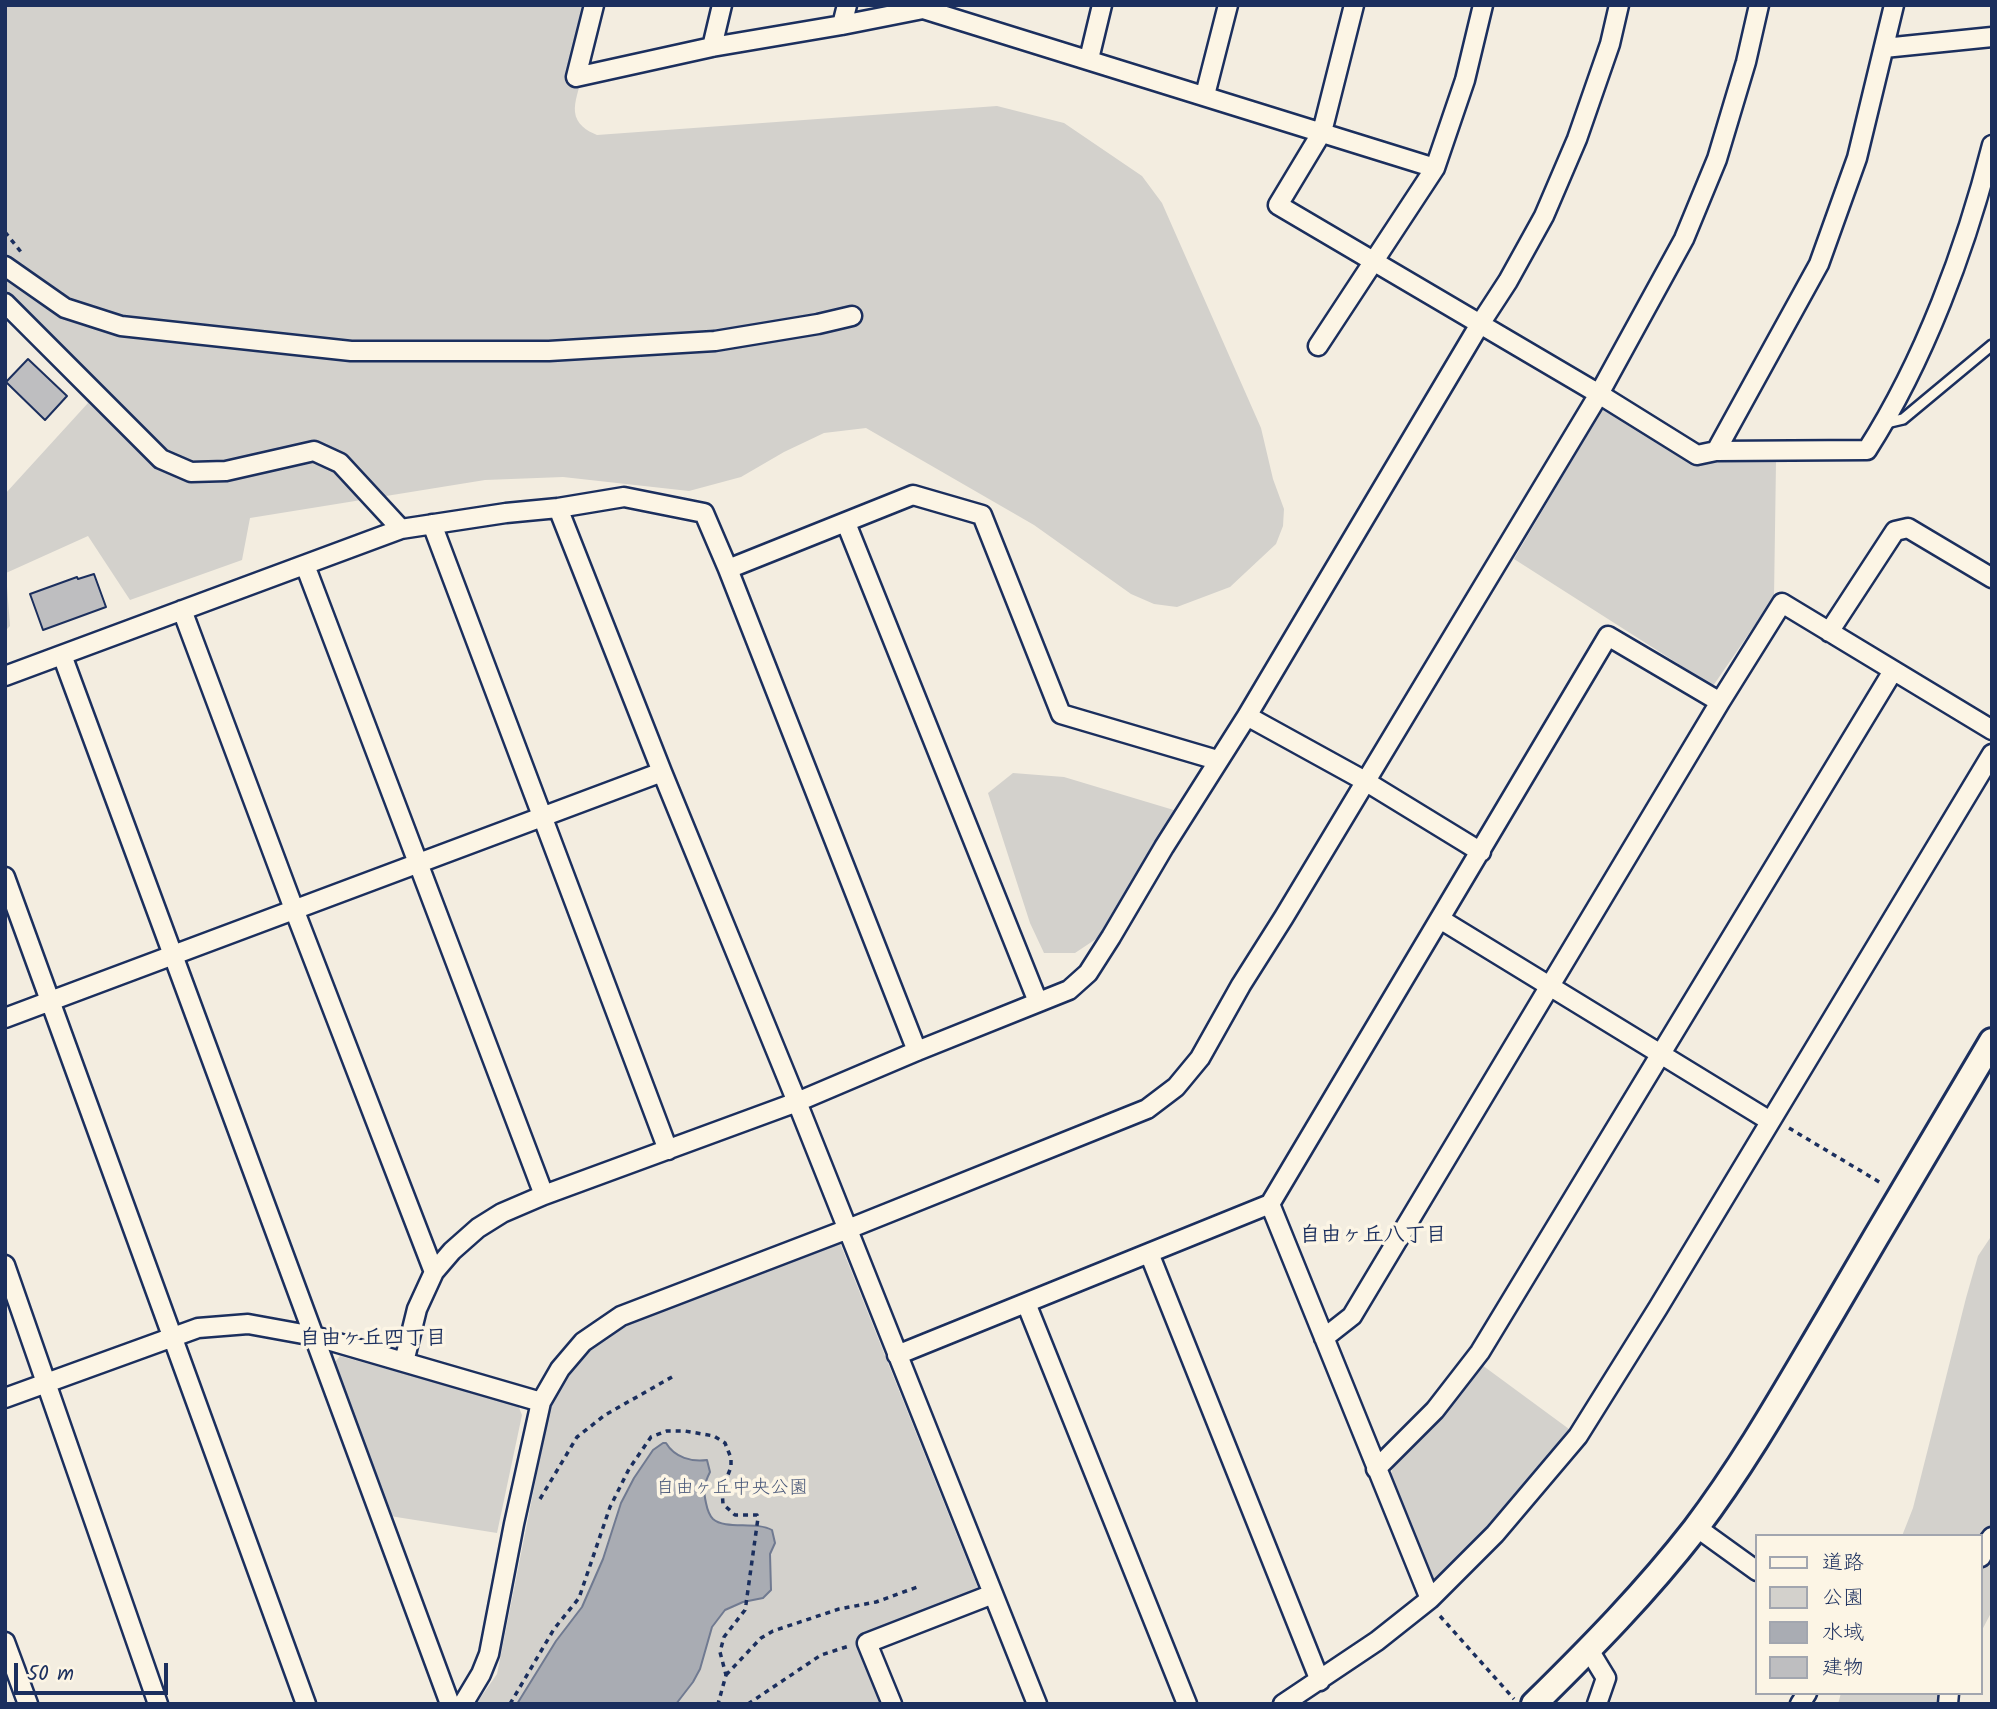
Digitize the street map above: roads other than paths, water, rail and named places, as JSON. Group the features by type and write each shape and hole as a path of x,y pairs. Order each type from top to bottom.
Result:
{"street":[{"path":"594,5 576,77 712,47 923,9 972,14 1088,59 1435,168"},
{"path":"712,47 722,5"},
{"path":"842,25 847,5"},
{"path":"1088,59 1102,5"},
{"path":"1205,95 1227,5"},
{"path":"1354,5 1322,131 1278,205 1599,394 1697,455 1717,451 1867,450 1884,424 1922,347 1955,270 1992,145"},
{"path":"1318,346 1435,168 1465,80 1483,5"},
{"path":"404,1362 417,1309 434,1272 452,1251 478,1228 502,1213 797,1102 1069,990 1088,973 1217,760 1247,716 1508,281 1544,216 1582,127 1610,44 1619,5"},
{"path":"463,1704 481,1674 489,1654 541,1402 560,1368 583,1342 621,1316 848,1230 1147,1109 1176,1087 1200,1058 1241,985 1599,394 1684,239 1717,159 1746,62 1759,5"},
{"path":"1717,451 1819,264 1857,158 1894,5"},
{"path":"1884,48 1992,37"},
{"path":"5,266 65,308 121,326 351,351 549,351 715,341 852,316"},
{"path":"5,303 162,459 191,472 226,471 314,451 340,463 401,529"},
{"path":"728,569 913,495 982,515 1061,714 1217,760"},
{"path":"5,676 401,529 624,498 704,513 917,1051"},
{"path":"558,508 1037,1704"},
{"path":"846,523 1038,1002"},
{"path":"432,524 668,1150"},
{"path":"1829,632 1895,531 1908,528 1992,578"},
{"path":"305,565 544,1195"},
{"path":"1324,1338 1352,1316 1782,603 1992,730"},
{"path":"182,610 434,1272"},
{"path":"897,1355 1270,1205 1608,636 1720,702"},
{"path":"62,655 450,1704"},
{"path":"1376,1469 1436,1410 1480,1352 1893,671"},
{"path":"1247,716 1365,780 1481,852"},
{"path":"1283,1704 1377,1641 1430,1600 1495,1534 1578,1436 1992,754"},
{"path":"5,1018 663,772"},
{"path":"5,877 306,1704"},
{"path":"1440,919 1550,988 1771,1119"},
{"path":"1534,1704 1650,1585 1729,1481 1992,1041"},
{"path":"1270,1205 1430,1600"},
{"path":"1149,1253 1320,1681"},
{"path":"5,1265 158,1704"},
{"path":"1026,1303 1187,1704"},
{"path":"5,1398 198,1328 248,1324 314,1336 541,1402"},
{"path":"1696,1527 1756,1570"},
{"path":"1983,1552 1992,1536"},
{"path":"891,1704 867,1643 993,1594"},
{"path":"5,1642 9,1663 28,1704"},
{"path":"1589,1650 1606,1678 1597,1704"}],"lane":[{"path":"1884,424 1903,419 1992,345"}],"water":[{"path":"663,1443 684,1458 707,1460 710,1472 705,1484 705,1494 713,1519 725,1524 758,1526 772,1530 775,1543 770,1554 771,1590 763,1598 743,1602 725,1610 712,1627 700,1669 676,1704 517,1704 556,1641 582,1607 603,1559 621,1503 653,1450"}],"district":[{"name":"自由ヶ丘八丁目","path":"1373,1237"},
{"name":"自由ヶ丘四丁目","path":"373,1340"}],"park label":[{"name":"自由ヶ丘中央公園","path":"732,1490"}]}
